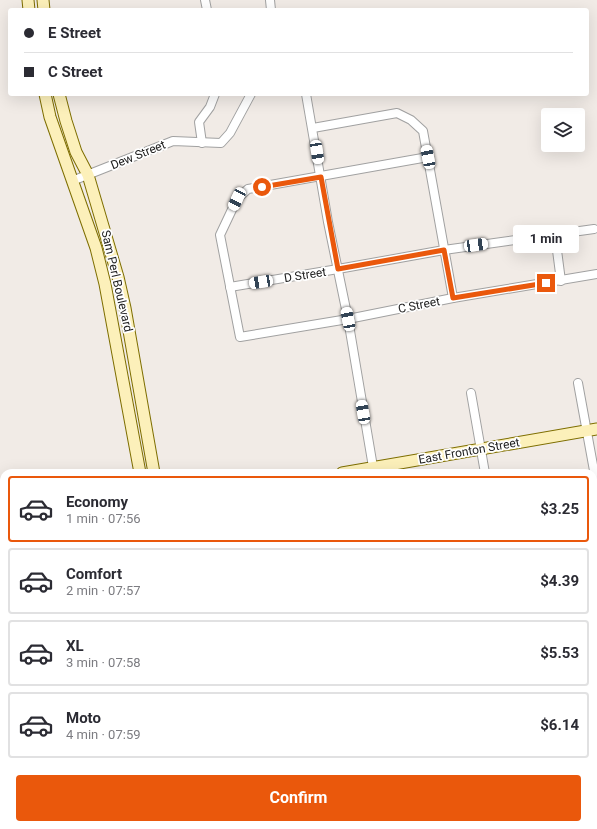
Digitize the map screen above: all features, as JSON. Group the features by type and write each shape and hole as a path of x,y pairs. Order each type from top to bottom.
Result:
{"main road":[{"name":"Sam Perl Boulevard","path":"45,96 50,117 96,248 105,284 139,469"},
{"name":"Sam Perl Boulevard","path":"60,96 76,152 88,175 118,277 125,308 153,469"},
{"name":"East Fronton Street","path":"378,469 592,430"}],"street":[{"path":"202,143 200,122 210,107 214,96"},
{"name":"Dew Street","path":"72,181 174,141 221,143 230,133 250,96"},
{"path":"306,96 348,319 373,469"},
{"path":"313,128 397,113 411,120 423,131 453,298"},
{"path":"230,287 220,235 237,199 248,189 428,157"},
{"name":"D Street","path":"230,287 444,250 594,229"},
{"path":"555,235 561,280"},
{"name":"C Street","path":"230,287 240,337 348,319 453,298 597,274"},
{"path":"578,383 592,430 595,469"},
{"path":"471,393 484,469"}],"route":[{"path":"262,187 321,177 328,222 338,269 444,250 453,298 546,283"}]}
